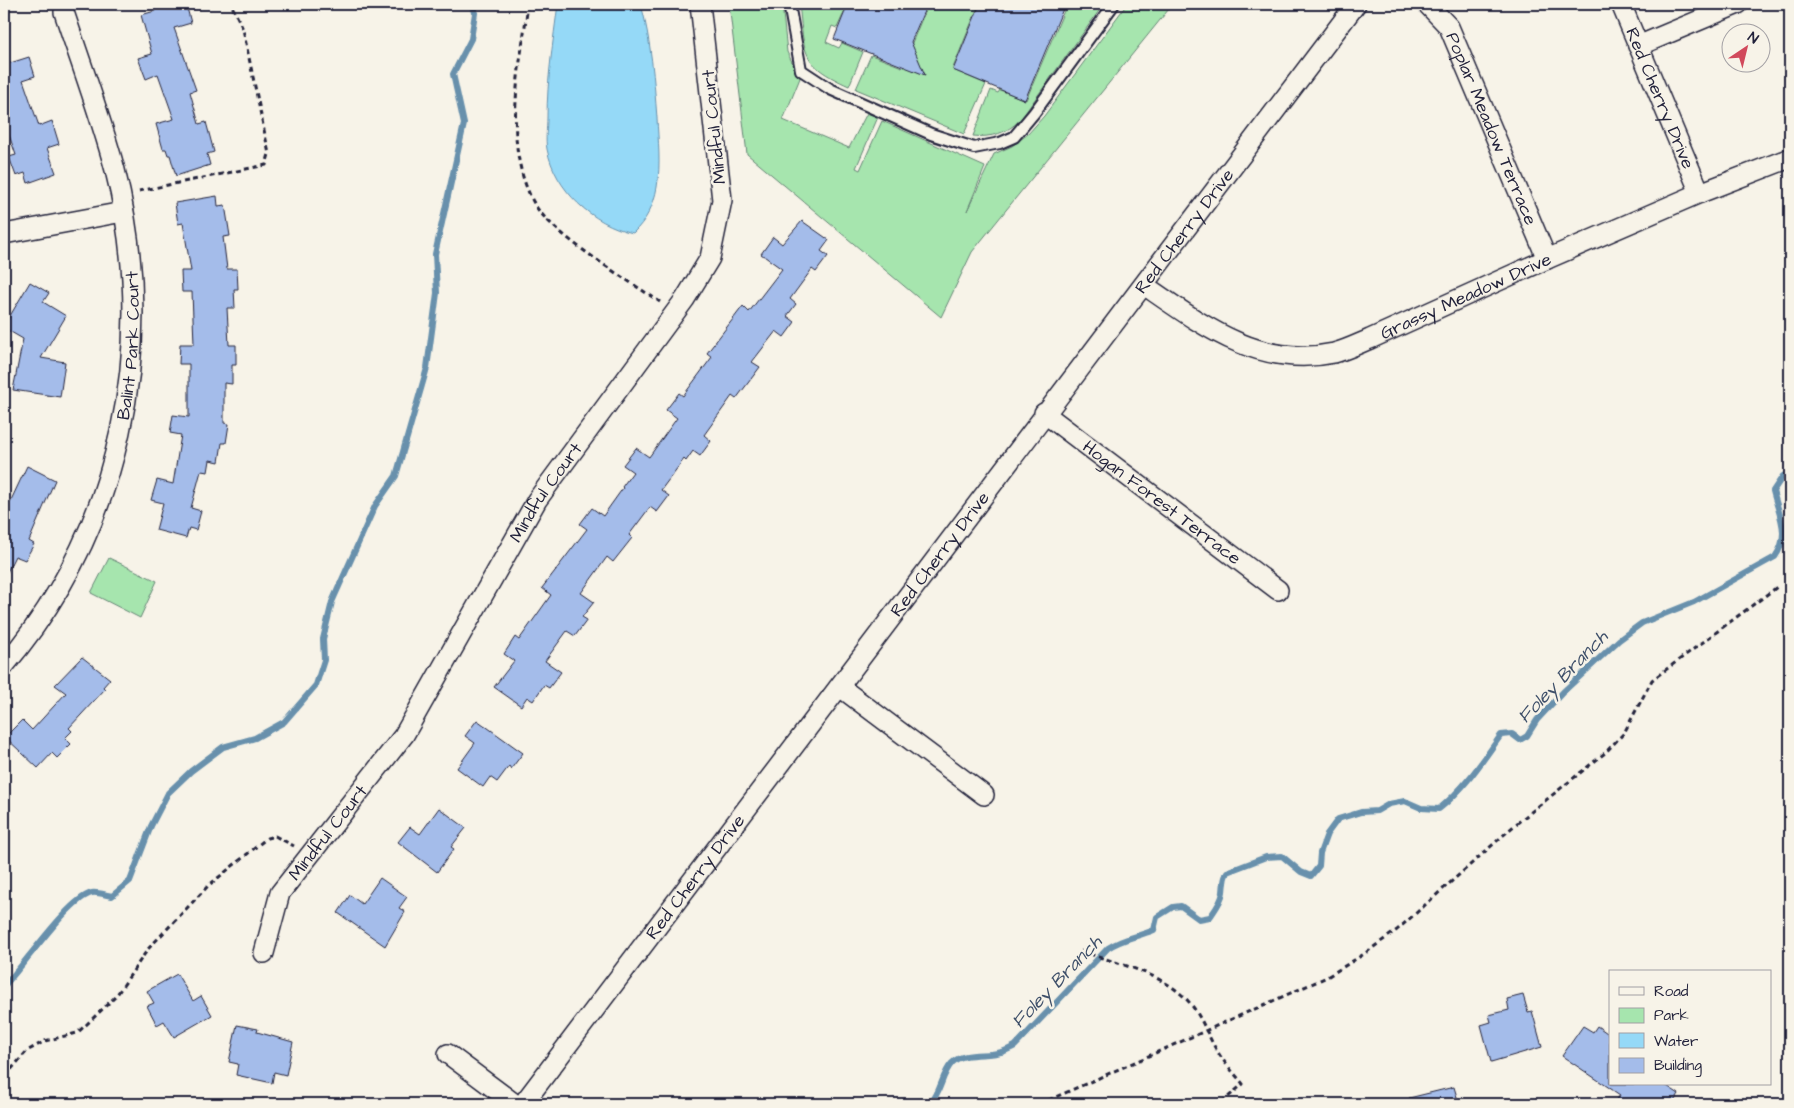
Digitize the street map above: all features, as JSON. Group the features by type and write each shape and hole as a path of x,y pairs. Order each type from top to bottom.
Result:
{"street":[{"name":"Balint Park Court","path":"4,666 32,632 72,567 100,502 120,436 132,366 134,297 121,204 103,130 64,12 65,4"},
{"name":"Mindful Court","path":"264,953 280,894 404,735 537,500 675,312 710,258 722,200 700,4"},
{"name":"Red Cherry Drive","path":"523,1104 840,687 1044,413 1144,285 1356,4"},
{"name":"Poplar Meadow Terrace","path":"1427,4 1449,27 1547,259"},
{"name":"Red Cherry Drive","path":"1621,4 1700,193"},
{"path":"1638,46 1738,4"},
{"name":"Grassy Meadow Drive","path":"1144,285 1212,332 1254,348 1290,357 1334,352 1370,340 1547,259 1700,193 1790,158"},
{"path":"4,234 121,204"},
{"name":"Hogan Forest Terrace","path":"1044,413 1278,590"},
{"path":"840,687 984,795"},
{"path":"448,1054 515,1104"}],"lane":[{"path":"789,4 801,70 830,89 931,134 974,148 1000,143 1014,137 1034,113 1114,4"}],"path":[{"path":"121,204 266,165 269,154 243,29 231,4"},
{"path":"528,4 517,91 516,145 520,168 535,205 550,222 593,257 675,312"},
{"path":"1040,1104 1327,977 1364,954 1396,930 1516,824 1605,753 1624,733 1652,680 1777,587"},
{"path":"4,1086 9,1072 27,1051 45,1041 76,1033 93,1019 116,996 148,949 208,886 266,838 275,836 309,856"},
{"path":"1081,951 1154,977 1176,989 1193,1006 1208,1030 1220,1055 1244,1084 1220,1104"}],"green space":[{"path":"729,4 782,4 787,52 800,78 783,120 849,148 867,113 878,117 856,168 860,170 882,121 985,167 967,211 994,154 1012,146 1028,134 1044,116 1127,4 1173,4 972,252 941,317 747,154"},
{"path":"799,4 848,4 837,28 832,26 826,42 839,48 842,43 863,52 849,86 821,71 808,56 802,35"},
{"path":"928,4 979,4 953,68 953,70 986,84 964,134 856,89 871,55 902,67"},
{"path":"1067,4 1104,4 1020,120 998,134 973,136 991,90 998,93 1000,90 1026,100"},
{"path":"109,558 157,581 140,618 91,593"}],"water":[{"path":"558,4 641,4 650,46 657,118 659,170 652,206 646,218 633,233 603,222 578,203 558,178 551,164 546,141 547,104"}],"building":[{"path":"153,4 186,4 191,23 174,28 196,90 190,92 199,124 206,122 214,152 207,154 210,165 176,176 170,155 168,155 166,149 163,149 156,124 174,119 158,74 146,79 138,58 152,54 141,15 155,11"},
{"path":"848,4 927,4 911,42 925,75 834,39"},
{"path":"980,4 1065,4 1025,100 953,70"},
{"path":"29,57 35,76 23,80 39,126 52,121 59,144 47,148 56,173 28,183 25,173 16,176 9,157 16,155 4,121 4,65"},
{"path":"217,196 218,206 225,205 230,236 223,237 227,269 237,269 238,289 234,289 235,308 227,308 229,345 236,345 236,365 232,365 232,384 224,383 224,423 229,424 226,443 222,443 219,462 210,460 208,472 201,471 191,508 201,511 196,530 189,528 186,538 156,530 163,503 151,500 157,480 173,484 181,435 170,433 173,415 189,417 189,364 179,364 180,344 194,344 192,292 182,292 181,271 191,271 183,223 178,224 175,203"},
{"path":"802,221 829,240 821,251 828,256 816,272 812,269 790,299 796,304 787,316 795,322 784,337 776,331 752,362 760,367 736,399 732,396 704,435 711,441 700,456 693,451 686,461 684,459 661,490 669,496 657,512 650,507 629,535 632,538 613,562 607,557 581,593 594,602 582,617 587,620 575,636 567,631 545,661 561,672 549,688 544,685 533,701 527,697 521,706 494,687 514,661 504,654 515,637 519,640 551,595 542,588 587,529 580,524 592,508 603,516 623,488 633,472 623,465 636,448 649,457 677,418 666,410 679,393 683,396 712,357 707,353 743,306 749,312 782,269 761,254 773,237 782,244"},
{"path":"30,282 49,293 43,302 66,316 41,358 65,362 60,397 13,390 23,339 4,328 4,326"},
{"path":"27,466 55,480 29,541 34,544 25,560 15,556 4,578 4,515"},
{"path":"82,657 110,679 103,687 105,689 69,728 72,731 65,738 71,744 57,758 52,753 38,768 5,737 22,720 32,730 66,693 55,685"},
{"path":"477,720 523,753 511,769 509,766 497,782 490,777 483,787 457,768 475,743 465,736"},
{"path":"439,808 466,828 451,847 454,849 437,872 398,842 410,827 420,834"},
{"path":"380,878 407,897 399,908 405,912 385,946 338,913 350,895 362,904"},
{"path":"177,974 193,1001 201,996 212,1015 174,1037 164,1021 157,1025 147,1006 154,1003 147,991"},
{"path":"1523,995 1528,1012 1532,1011 1542,1047 1491,1062 1481,1025 1491,1022 1489,1015 1509,1010 1507,999"},
{"path":"237,1025 258,1029 257,1032 293,1042 286,1075 274,1072 272,1083 236,1075 238,1064 229,1062"},
{"path":"1583,1026 1593,1032 1597,1026 1609,1034 1609,1086 1667,1086 1679,1094 1672,1104 1614,1104 1620,1095 1562,1056"},
{"path":"1454,1087 1459,1104 1410,1104 1409,1098"}],"waterway":[{"path":"4,986 46,934 71,907 92,893 112,896 130,881 151,826 168,793 191,771 223,747 255,738 284,722 316,685 324,660 323,639 332,602 375,506 396,476 427,368 437,293 435,254 464,124 453,74 471,39 475,13 473,4"},
{"name":"Foley Branch","path":"930,1104 952,1063 963,1057 1005,1051 1015,1046 1108,948 1154,930 1157,917 1173,907 1181,906 1199,919 1210,917 1221,899 1227,872 1266,857 1282,856 1301,872 1311,876 1319,866 1320,853 1327,834 1338,819 1361,812 1377,811 1389,804 1405,801 1421,808 1439,809 1465,783 1501,735 1512,734 1520,740 1527,736 1537,720 1563,692 1619,640 1642,623 1694,602 1775,557 1780,549 1783,533 1773,491 1783,476 1790,473"}]}
